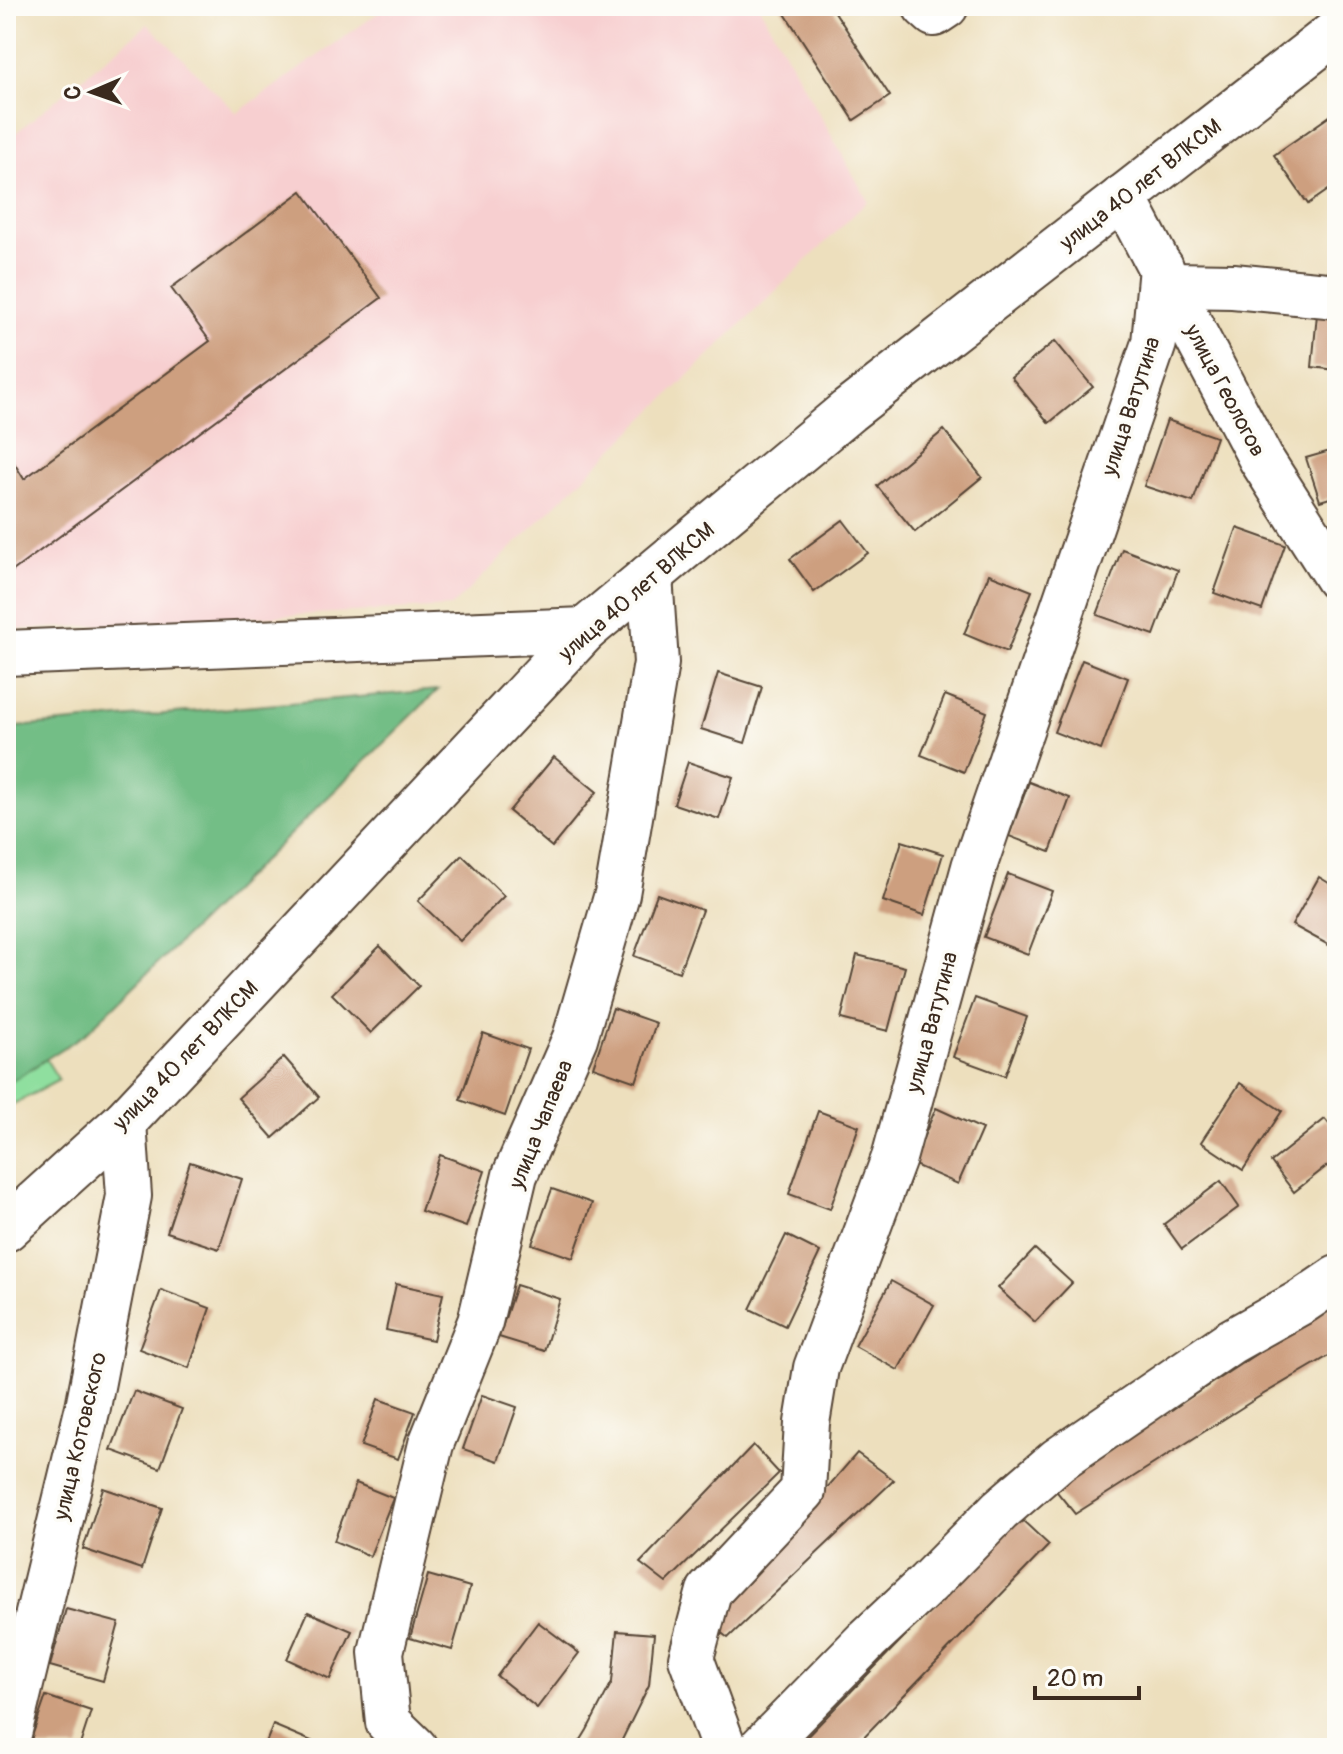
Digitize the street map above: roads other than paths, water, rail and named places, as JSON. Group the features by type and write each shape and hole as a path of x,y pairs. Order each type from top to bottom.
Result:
{"street":[{"path":"925,6 934,14 946,6"},
{"name":"улица 40 лет ВЛКСМ","path":"6,1229 124,1122 585,630 848,411 1337,31"},
{"name":"улица Геологов","path":"1123,197 1261,459 1337,578"},
{"path":"1166,276 1337,296"},
{"name":"улица Ватутина","path":"724,1748 691,1658 709,1591 803,1491 807,1423 816,1368 894,1158 974,867 1154,343 1166,276"},
{"name":"улица Чапаева","path":"415,1748 388,1722 381,1652 431,1444 480,1322 515,1175 575,1038 617,894 656,663 650,576"},
{"path":"6,653 585,630"},
{"name":"улица Котовского","path":"6,1746 88,1407 129,1196 124,1122"},
{"path":"761,1748 1000,1510 1058,1460 1230,1342 1337,1278"}]}
